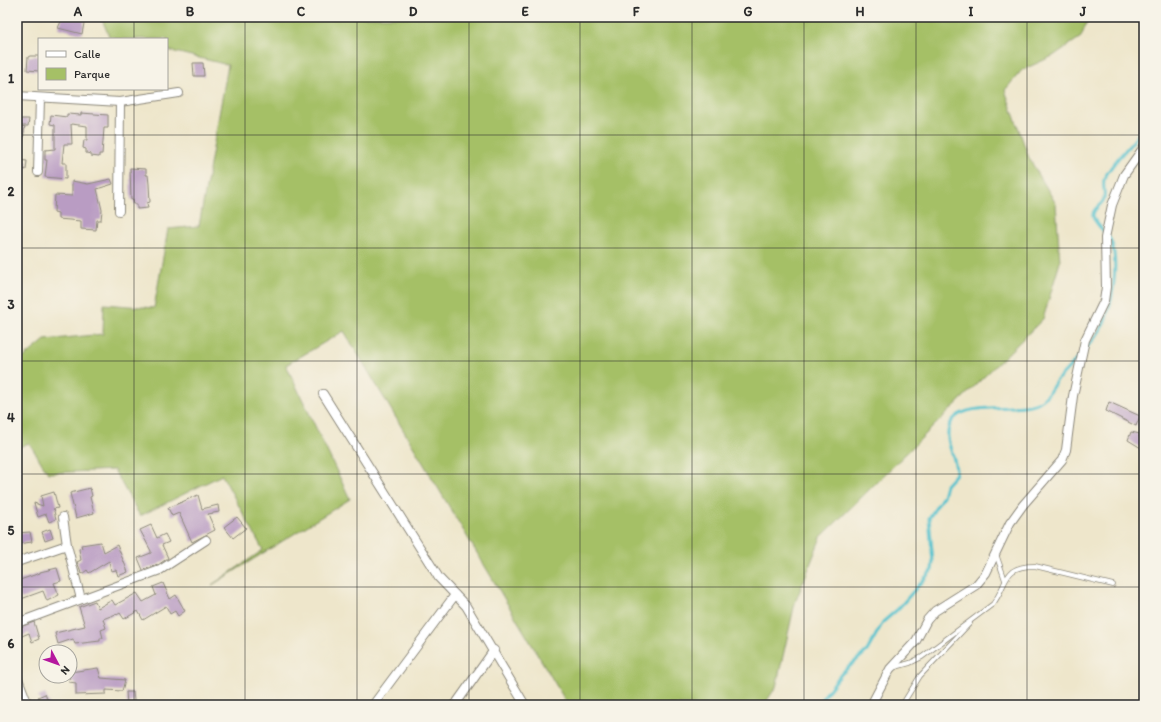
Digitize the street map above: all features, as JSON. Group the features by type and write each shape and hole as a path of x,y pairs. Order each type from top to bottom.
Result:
{"street":[{"path":"17,96 120,102 179,93"},
{"path":"38,172 40,98"},
{"path":"119,211 120,102"},
{"path":"871,705 890,669 911,647 927,620 935,611 976,585 986,573 1010,523 1023,505 1054,470 1066,450 1073,396 1085,340 1104,302 1106,287 1105,238 1110,211 1124,176 1144,147"},
{"path":"323,394 439,578 466,606 494,650 525,705"},
{"path":"63,516 67,545 81,599"},
{"path":"17,623 160,570 206,540"},
{"path":"17,562 67,545"},
{"path":"373,705 455,595"},
{"path":"455,705 494,650"},
{"path":"17,676 28,705"}],"lane":[{"path":"996,553 1006,580"},
{"path":"890,669 910,663 922,657 993,604 1013,570 1024,566 1035,566 1113,585"},
{"path":"902,705 920,676 976,617"}],"green space":[{"path":"101,17 1089,17 1081,37 1053,56 1022,70 1005,90 1029,158 1056,204 1060,262 1043,319 821,537 795,603 776,687 764,705 568,705 344,331 286,365 350,499 212,585 263,550 222,475 140,516 114,470 48,473 29,443 17,448 17,363 45,340 103,334 104,304 154,308 168,229 199,226 228,65 168,50 168,38 117,38 109,36"}],"building":[{"path":"63,17 85,18 82,34 58,28"},
{"path":"38,56 38,71 27,70 28,57"},
{"path":"193,63 203,63 204,76 194,76"},
{"path":"81,113 108,115 108,128 104,128 102,154 99,154 99,157 91,156 91,154 86,153 86,149 83,148 84,140 87,140 87,126 71,124 72,144 64,144 62,163 66,163 66,179 45,177 47,160 45,160 45,150 55,149 55,125 50,124 51,115 67,117 67,114 81,115"},
{"path":"21,119 29,119 28,126 21,126 25,127 21,151 17,151 17,125 20,126"},
{"path":"17,160 27,161 26,170 17,167"},
{"path":"130,168 146,169 146,175 148,175 150,202 147,203 148,208 137,209 137,204 134,204 133,199 131,200"},
{"path":"111,179 113,184 97,189 102,210 101,220 97,220 96,230 81,229 81,221 58,219 58,213 54,212 55,195 72,196 72,181 88,184"},
{"path":"1109,402 1140,416 1136,426 1106,411"},
{"path":"1131,432 1140,434 1139,437 1144,440 1141,448 1128,440"},
{"path":"90,488 92,496 90,497 94,513 76,518 70,493"},
{"path":"54,492 58,508 53,509 55,510 56,519 49,522 46,514 38,517 34,503 43,506 41,496"},
{"path":"198,495 202,509 218,505 219,512 208,514 215,530 192,542 179,513 172,516 168,508"},
{"path":"237,517 246,528 233,538 224,527"},
{"path":"151,525 157,538 165,534 169,542 162,545 168,558 158,565 143,570 138,558 151,553 151,551 140,530"},
{"path":"50,529 53,538 45,541 42,532"},
{"path":"30,532 32,542 17,544 17,533"},
{"path":"101,542 104,552 117,545 128,572 118,576 116,570 111,571 109,561 89,573 87,570 82,574 77,562 81,560 79,549 82,548 81,545"},
{"path":"57,568 61,581 54,583 59,595 47,601 43,591 21,599 17,589 17,581 40,572"},
{"path":"163,583 170,599 176,595 185,611 178,616 175,611 170,614 166,606 143,620 138,611 124,619 120,613 117,615 116,614 103,619 106,628 101,630 103,638 100,638 100,641 75,644 73,639 58,644 55,633 85,626 79,607 95,601 98,608 112,600 115,605 137,593 143,602 156,595 153,587"},
{"path":"34,622 39,639 32,642 29,633 17,638 17,628"},
{"path":"98,668 101,678 125,680 122,691 106,690 106,694 76,695 78,671"},
{"path":"126,692 133,692 134,701 127,704"},
{"path":"45,694 50,705 42,705 38,697"}],"waterway":[{"path":"1085,349 1093,341 1107,317 1110,307 1115,271 1115,260 1111,241 1094,220 1093,214 1095,209 1103,201 1104,180 1109,170 1140,133 1144,126"},
{"path":"817,705 842,673 867,651 883,622 898,609 932,570 933,562 929,518 943,496 946,485 956,474 955,461 948,439 949,427 954,418 963,413 975,410 1015,407 1039,402 1048,395 1058,379 1079,357"}]}
